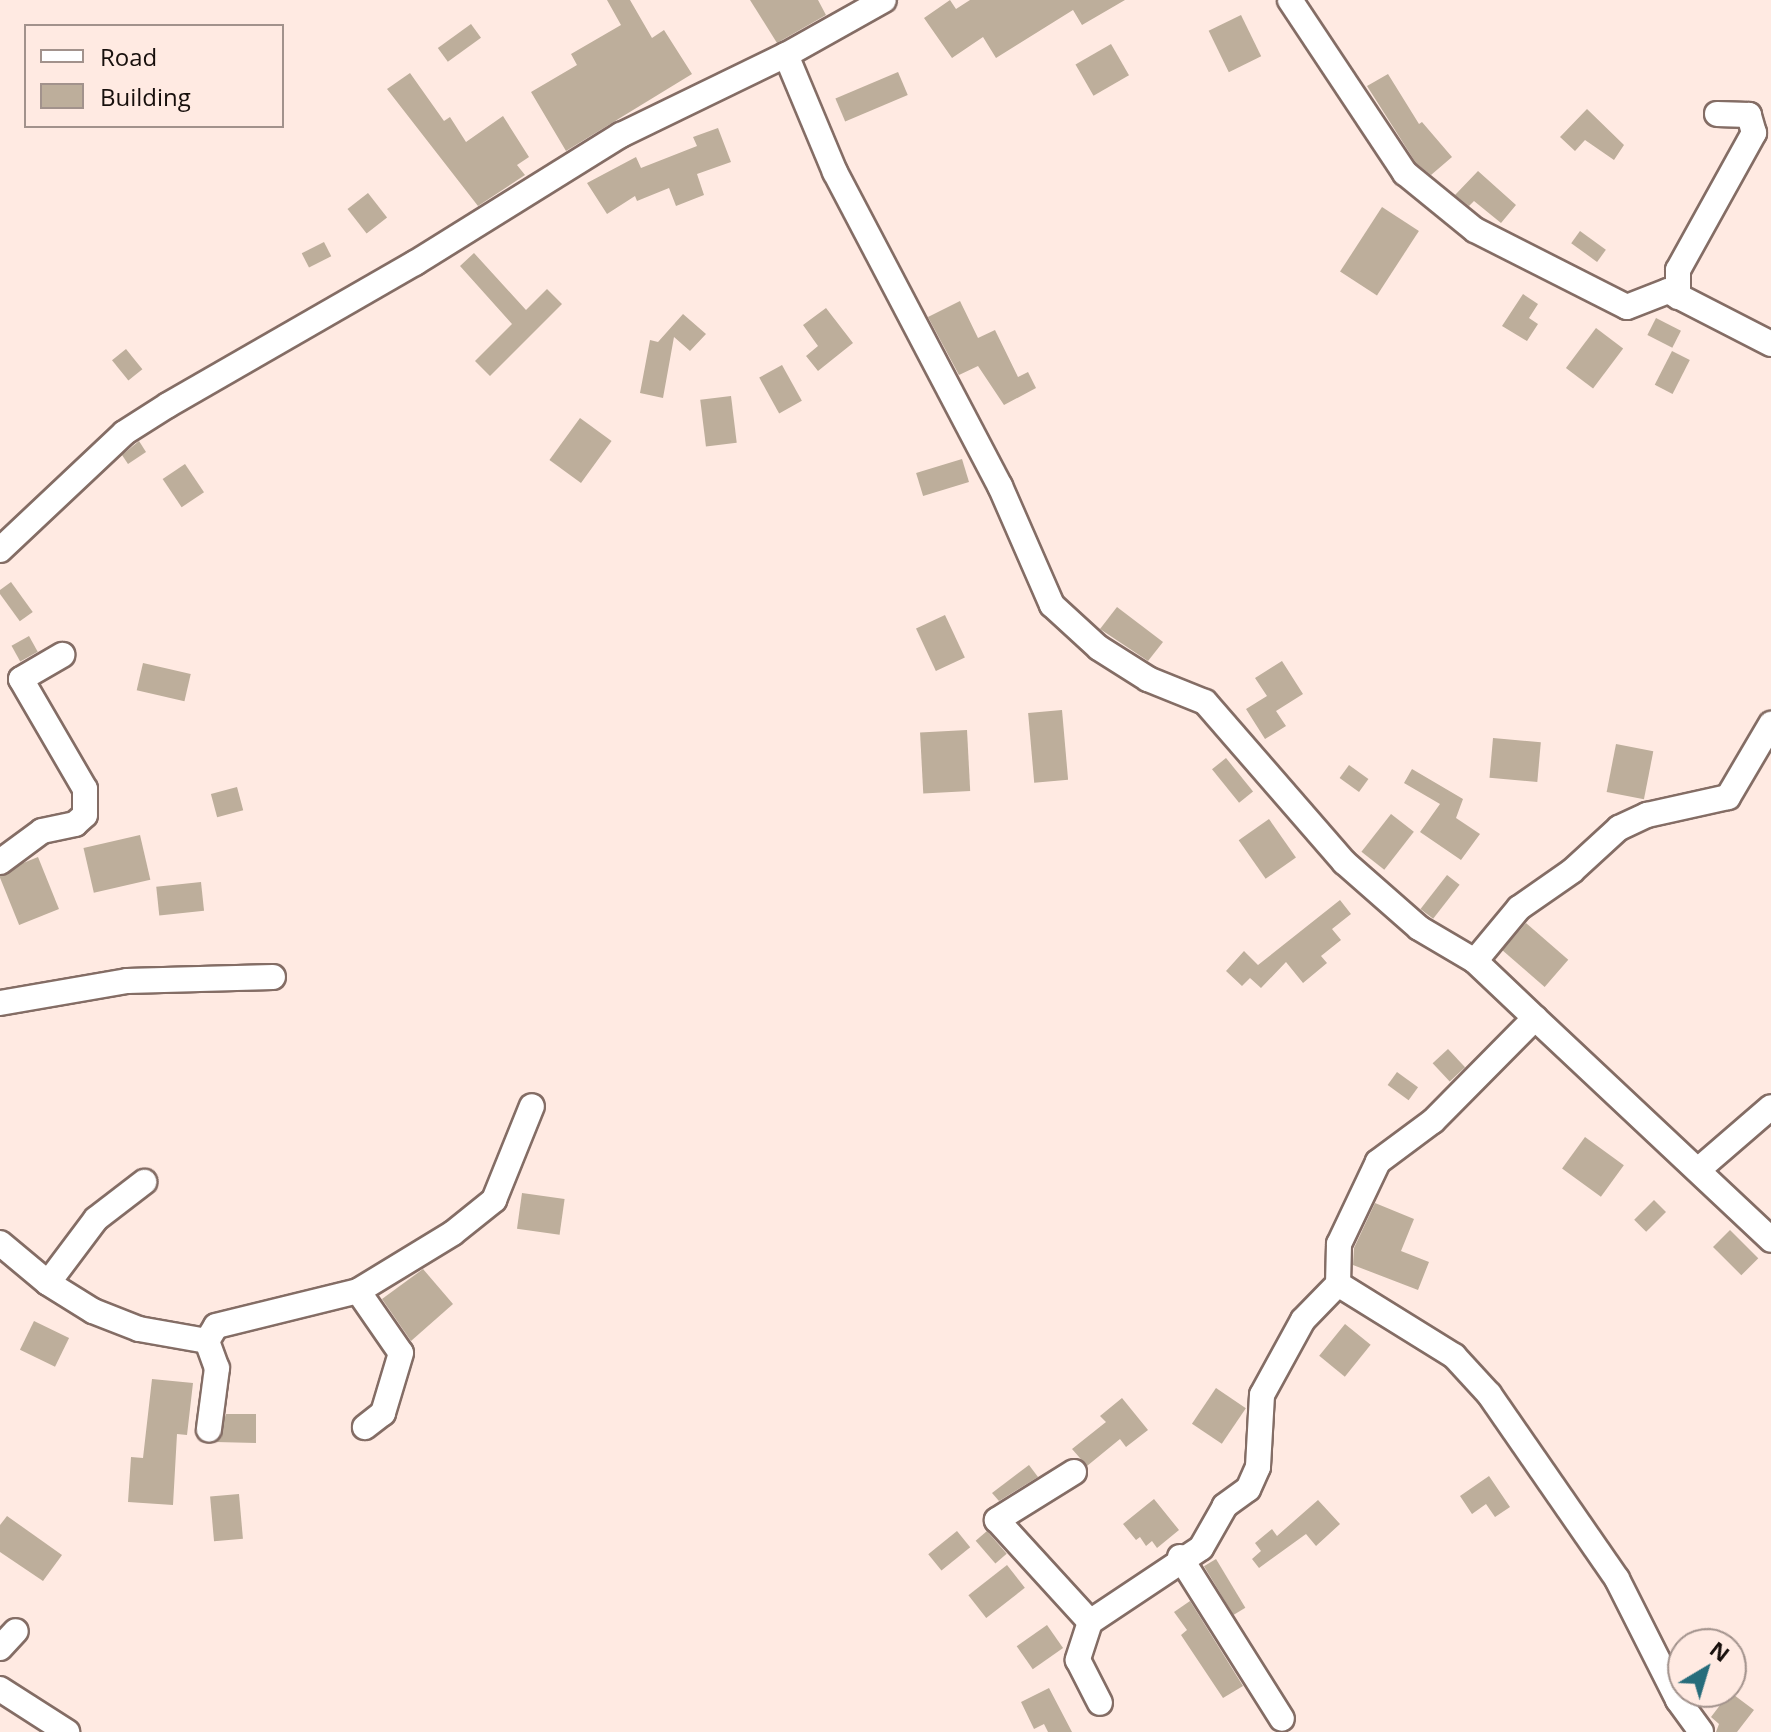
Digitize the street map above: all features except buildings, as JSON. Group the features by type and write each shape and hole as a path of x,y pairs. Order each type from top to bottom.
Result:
{"street":[{"path":"1290,0 1387,149 1414,182 1448,210 1502,247 1627,307 1661,291 1771,344"},
{"path":"0,550 124,433 168,405 415,263 621,135 786,55 876,2"},
{"path":"786,55 835,172 993,472 1052,605 1112,656 1148,679 1205,702 1344,862 1419,928 1475,961 1771,1240"},
{"path":"1678,297 1678,270 1754,133 1749,115 1717,114"},
{"path":"0,862 42,831 75,824 85,815 85,789 21,679 62,655"},
{"path":"1475,961 1519,908 1572,871 1619,828 1647,815 1728,797 1771,724"},
{"path":"0,1003 127,981 273,977"},
{"path":"1100,1703 1078,1660 1090,1622 1180,1557 1201,1548 1225,1506 1248,1489 1260,1455 1262,1395 1303,1320 1338,1284 1339,1244 1378,1162 1433,1121 1535,1018"},
{"path":"207,1341 216,1326 358,1291 453,1233 494,1200 532,1106"},
{"path":"1698,1170 1771,1107"},
{"path":"48,1283 96,1219 144,1182"},
{"path":"0,1243 48,1283 114,1320 207,1341"},
{"path":"1338,1284 1454,1356 1489,1394 1617,1579 1678,1700 1701,1732"},
{"path":"358,1291 401,1353 383,1413 365,1427"},
{"path":"207,1341 217,1368 209,1429"},
{"path":"1074,1472 997,1520 1090,1622"},
{"path":"1180,1557 1282,1719"},
{"path":"0,1689 67,1732"}]}
